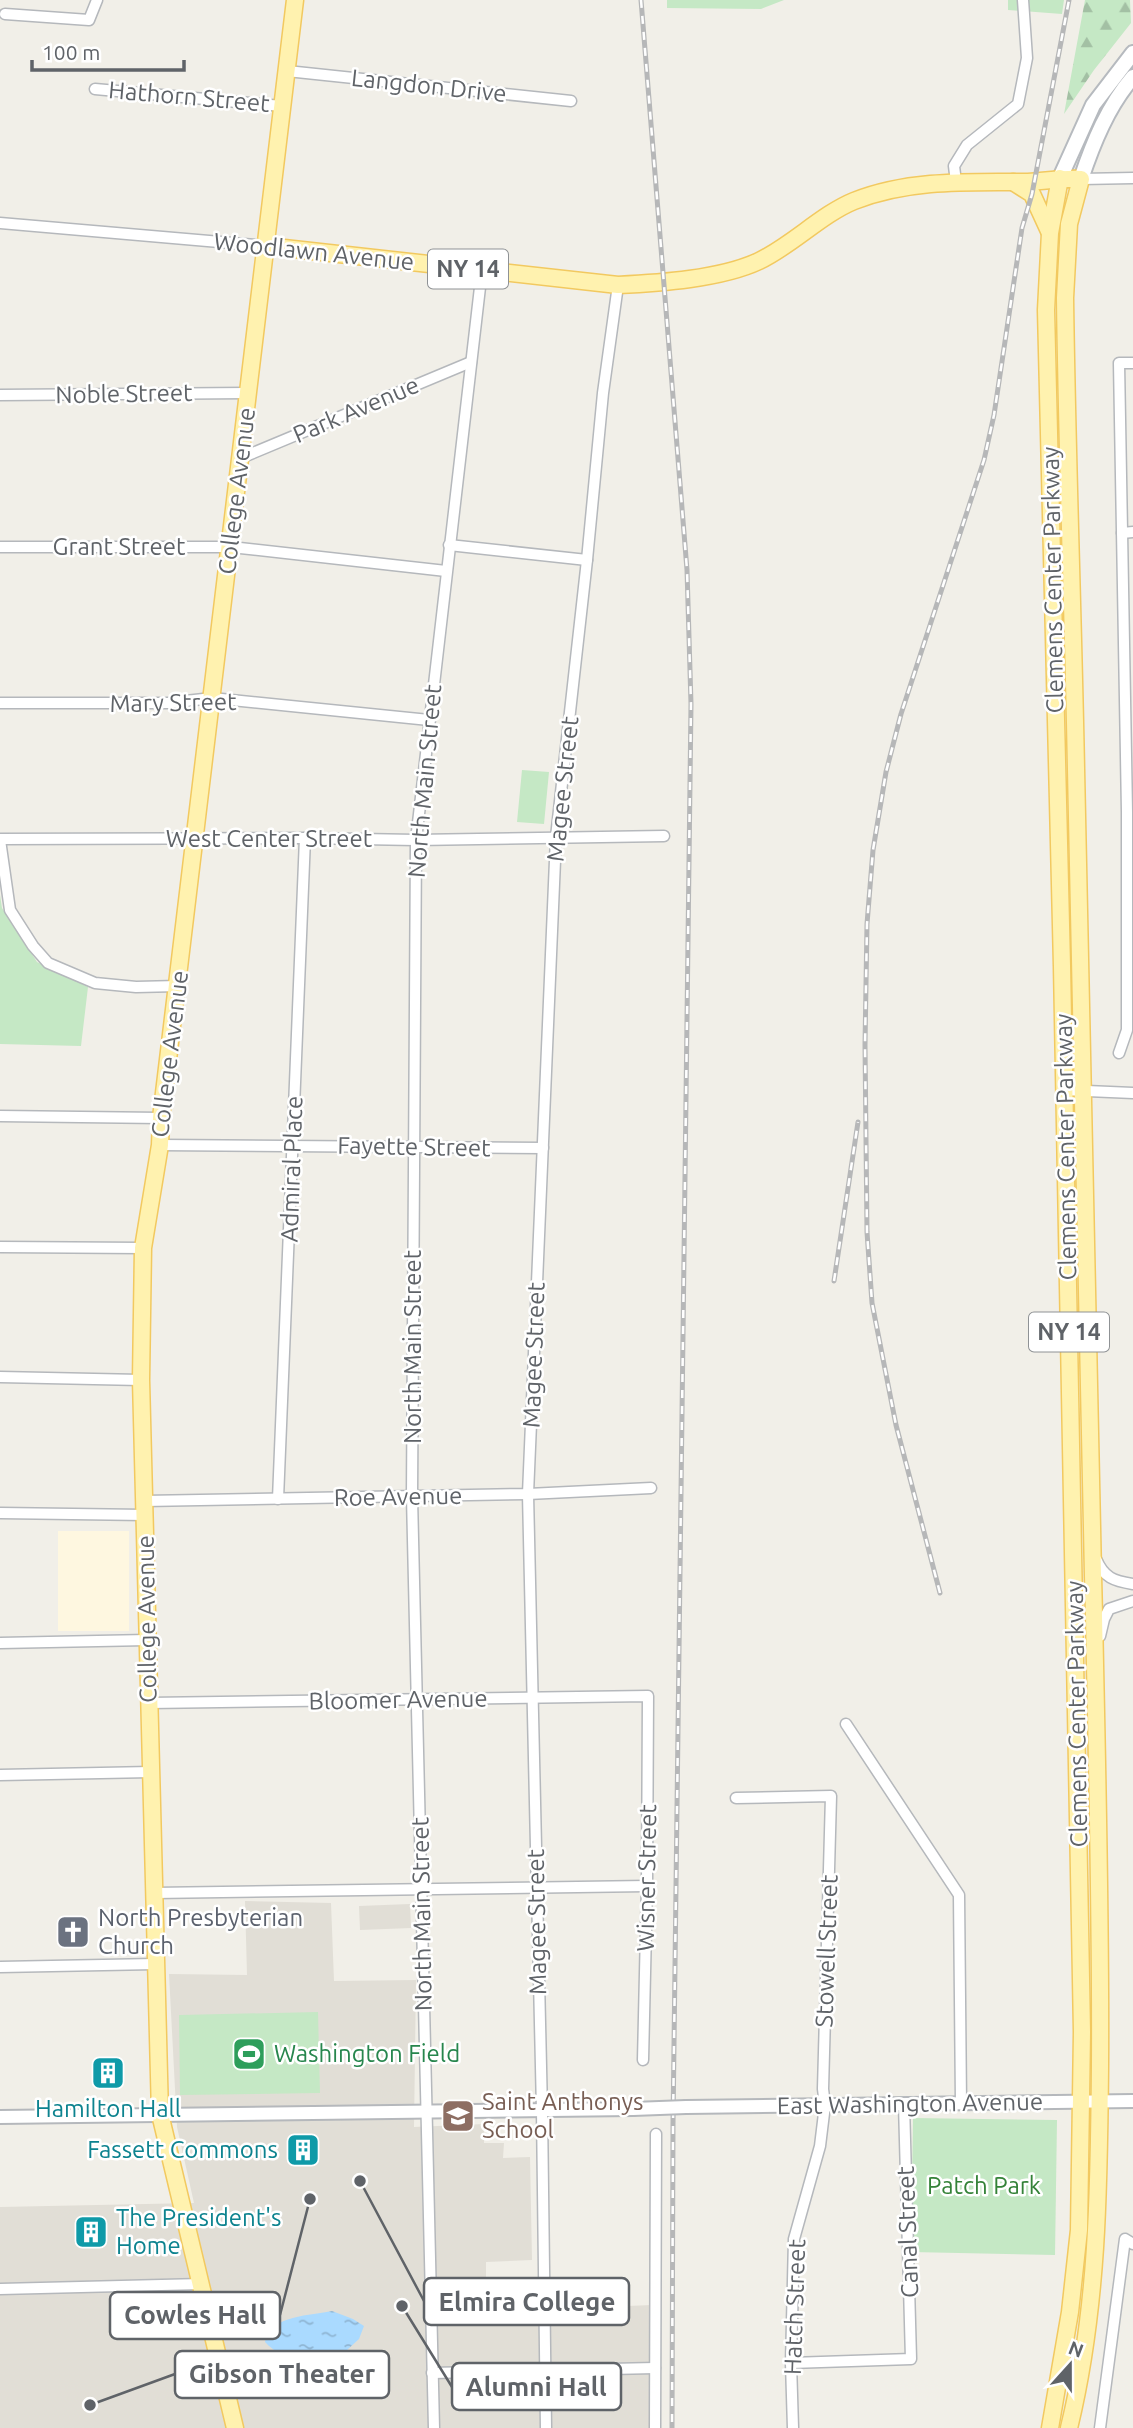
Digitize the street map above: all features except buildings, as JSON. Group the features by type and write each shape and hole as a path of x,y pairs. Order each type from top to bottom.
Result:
{"main road":[{"name":"College Avenue","path":"235,2428 160,2114 141,1380 143,1248 160,1145 161,1118 295,0"},
{"name":"Clemens Center Parkway","path":"1050,2428 1063,2361 1075,2273 1080,2202 1082,1983 1046,321 1050,233 1060,178 1093,106 1133,53"},
{"name":"Clemens Center Parkway","path":"1069,2428 1090,2307 1097,2235 1101,1944 1065,298 1069,224 1082,179 1096,139 1109,113 1133,77"},
{"name":"NY 14","path":"956,182 1013,182 1060,178"},
{"path":"1060,178 1082,179"},
{"name":"Woodlawn Avenue","path":"266,246 618,285 670,282 712,275 759,261 853,202 898,188 956,182"},
{"name":"NY 14","path":"1013,182 1032,194 1050,233"}],"street":[{"path":"5,14 89,20 97,0"},
{"path":"956,182 954,166 967,145 1018,104 1027,58 1023,0"},
{"name":"Langdon Drive","path":"287,71 571,101"},
{"name":"Hathorn Street","path":"95,89 282,106"},
{"path":"1082,179 1133,178"},
{"name":"Woodlawn Avenue","path":"0,223 266,246"},
{"name":"North Main Street","path":"434,2428 412,1497 416,840 482,270"},
{"name":"Magee Street","path":"546,2428 542,2111 528,1494 556,837 618,285"},
{"name":"Park Avenue","path":"241,458 471,362"},
{"path":"1119,1053 1126,1030 1130,812 1119,363 1133,363"},
{"name":"Noble Street","path":"0,395 248,393"},
{"path":"1122,533 1133,532"},
{"path":"449,545 587,560"},
{"name":"Grant Street","path":"0,547 231,547 446,571"},
{"name":"Mary Street","path":"0,704 168,703 212,698 429,720"},
{"name":"West Center Street","path":"0,840 416,840 664,836"},
{"name":"Admiral Place","path":"278,1499 305,838"},
{"path":"0,840 10,910 33,946 48,962 95,983 136,987 178,986"},
{"path":"1064,1090 1133,1093"},
{"path":"0,1116 161,1118"},
{"name":"Fayette Street","path":"160,1145 543,1148"},
{"path":"0,1247 143,1248"},
{"path":"0,1377 141,1380"},
{"name":"Roe Avenue","path":"0,1513 144,1508 278,1499 528,1494 651,1488"},
{"path":"1092,1550 1105,1575 1113,1581 1133,1584"},
{"path":"1095,1664 1104,1619 1109,1609 1133,1601"},
{"path":"0,1643 147,1640"},
{"name":"Bloomer Avenue","path":"149,1703 648,1696"},
{"name":"Wisner Street","path":"643,2060 648,1696"},
{"path":"846,1724 960,1895 961,2104"},
{"path":"0,1775 151,1772"},
{"name":"Stowell Street","path":"736,1798 831,1796 823,2089 825,2105"},
{"path":"154,1893 647,1886"},
{"path":"0,1967 155,1964"},
{"name":"East Washington Avenue","path":"0,2117 1133,2102"},
{"name":"Canal Street","path":"792,2363 911,2359 904,2104"},
{"name":"Hatch Street","path":"793,2428 794,2239 817,2159 825,2105"},
{"path":"655,2428 656,2134"},
{"path":"1100,2428 1129,2241"},
{"path":"0,2289 202,2284"},
{"path":"432,2373 655,2368"}],"shaded area":[{"path":"58,1531 129,1531 129,1631 58,1631"},
{"path":"245,1901 331,1903 334,1981 416,1980 414,2127 484,2124 484,2143 504,2143 503,2158 530,2157 532,2260 486,2262 486,2287 532,2285 532,2303 602,2301 603,2307 652,2305 652,2428 0,2428 0,2207 194,2203 177,2127 169,1974 247,1975"},
{"path":"410,1904 411,1928 360,1930 359,1906"}],"green space":[{"path":"667,0 784,0 761,9 667,8"},
{"path":"1008,0 1064,0 1062,14 1008,10"},
{"path":"1085,0 1130,0 1131,23 1064,114"},
{"path":"522,770 549,772 544,824 517,822"},
{"path":"0,895 2,908 37,962 88,987 81,1046 0,1044"},
{"name":"Washington Field","path":"318,2012 320,2093 180,2095 179,2015"},
{"name":"Patch Park","path":"913,2118 1057,2120 1055,2255 911,2252"}],"water":[{"path":"332,2311 364,2326 359,2339 334,2362 288,2357 265,2342 268,2333 283,2321"}],"railway":[{"path":"641,0 687,570 691,704 673,2124 672,2428"},
{"path":"940,1593 896,1425 872,1303 867,1232 867,924 873,850 886,772 901,714 984,460 994,415 1022,228 1032,194 1069,0"},
{"path":"834,1281 858,1122"}],"place":[{"name":"North Presbyterian Church","path":"73,1932"},
{"name":"Washington Field","path":"249,2054"},
{"name":"Hamilton Hall","path":"108,2073"},
{"name":"Saint Anthonys School","path":"458,2116"},
{"name":"Fassett Commons","path":"303,2150"},
{"name":"Elmira College","path":"360,2181"},
{"name":"Cowles Hall","path":"310,2199"},
{"name":"The President's Home","path":"91,2232"},
{"name":"Alumni Hall","path":"402,2306"},
{"name":"Gibson Theater","path":"90,2405"}]}
